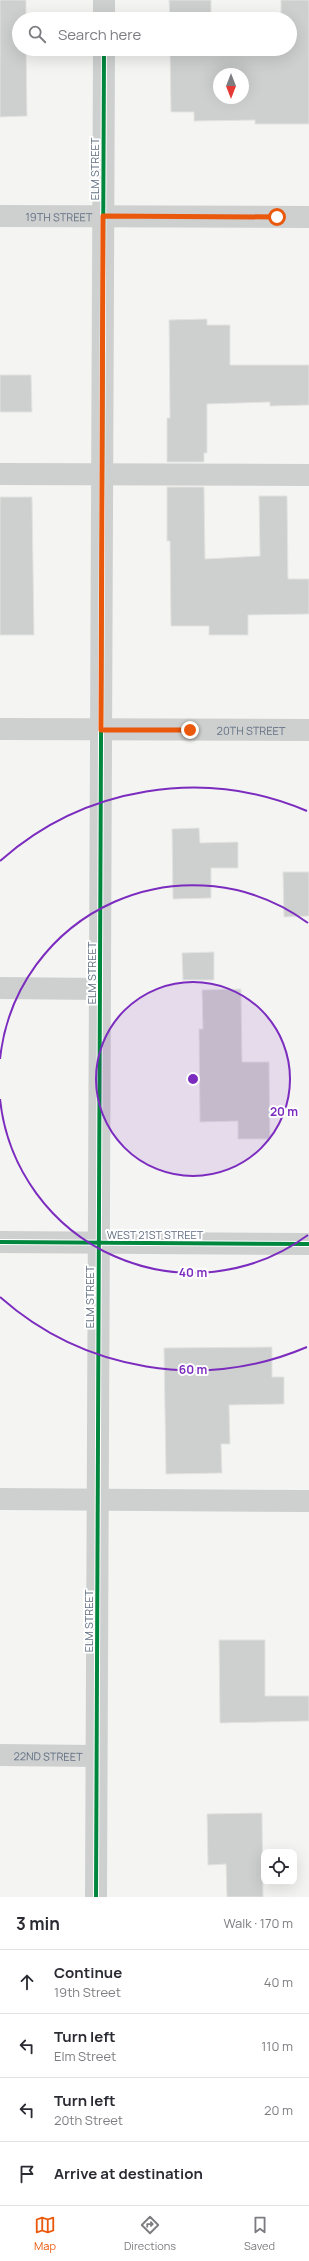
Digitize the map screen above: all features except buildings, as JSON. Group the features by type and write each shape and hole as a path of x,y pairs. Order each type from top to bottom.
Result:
{"street":[{"path":"104,0 104,12"},
{"name":"ELM STREET","path":"96,1897 104,56"},
{"name":"19TH STREET","path":"0,216 309,217"},
{"path":"0,474 309,475"},
{"name":"20TH STREET","path":"0,729 309,730"},
{"path":"0,988 100,989"},
{"name":"WEST 21ST STREET","path":"0,1242 309,1244"},
{"path":"0,1499 309,1501"},
{"name":"22ND STREET","path":"0,1755 96,1756"}],"cycle path":[{"path":"96,1897 104,56"},
{"path":"0,1242 309,1244"}],"route":[{"path":"190,730 101,730 103,216 277,217"}]}
